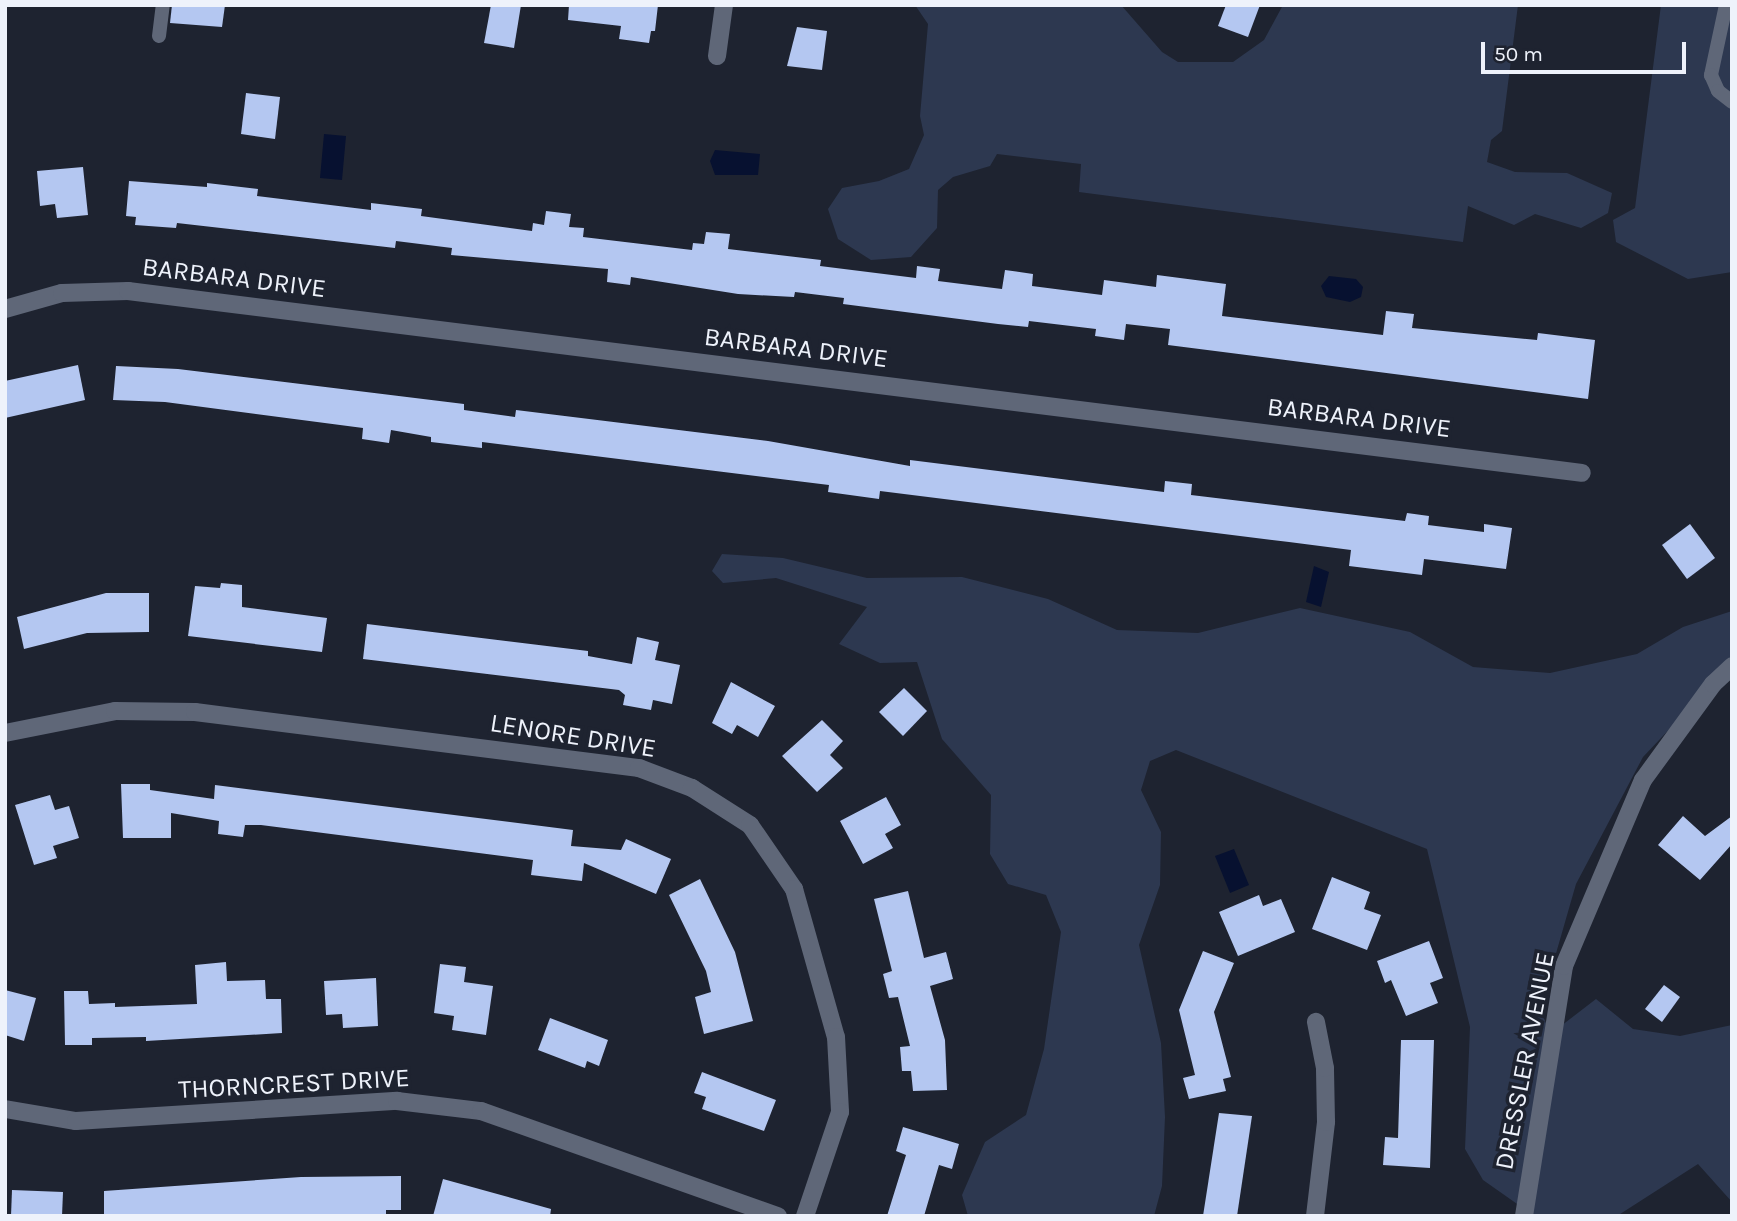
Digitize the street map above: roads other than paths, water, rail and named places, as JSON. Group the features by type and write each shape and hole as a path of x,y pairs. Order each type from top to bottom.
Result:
{"street":[{"path":"718,56 724,5"},
{"name":"BARBARA DRIVE","path":"5,309 62,293 128,291 1582,473"},
{"name":"DRESSLER AVENUE","path":"1524,1216 1564,966 1643,780 1713,684 1732,666"},
{"name":"LENORE DRIVE","path":"5,733 115,711 195,712 639,768 692,788 750,825 794,890 836,1037 840,1112 805,1216"},
{"path":"1314,1216 1326,1122 1325,1068 1317,1023"},
{"name":"THORNCREST DRIVE","path":"5,1110 76,1121 397,1101 481,1111 778,1216"}],"lane":[{"path":"159,36 163,5"},
{"path":"1726,5 1711,75 1717,91 1732,102"}]}
